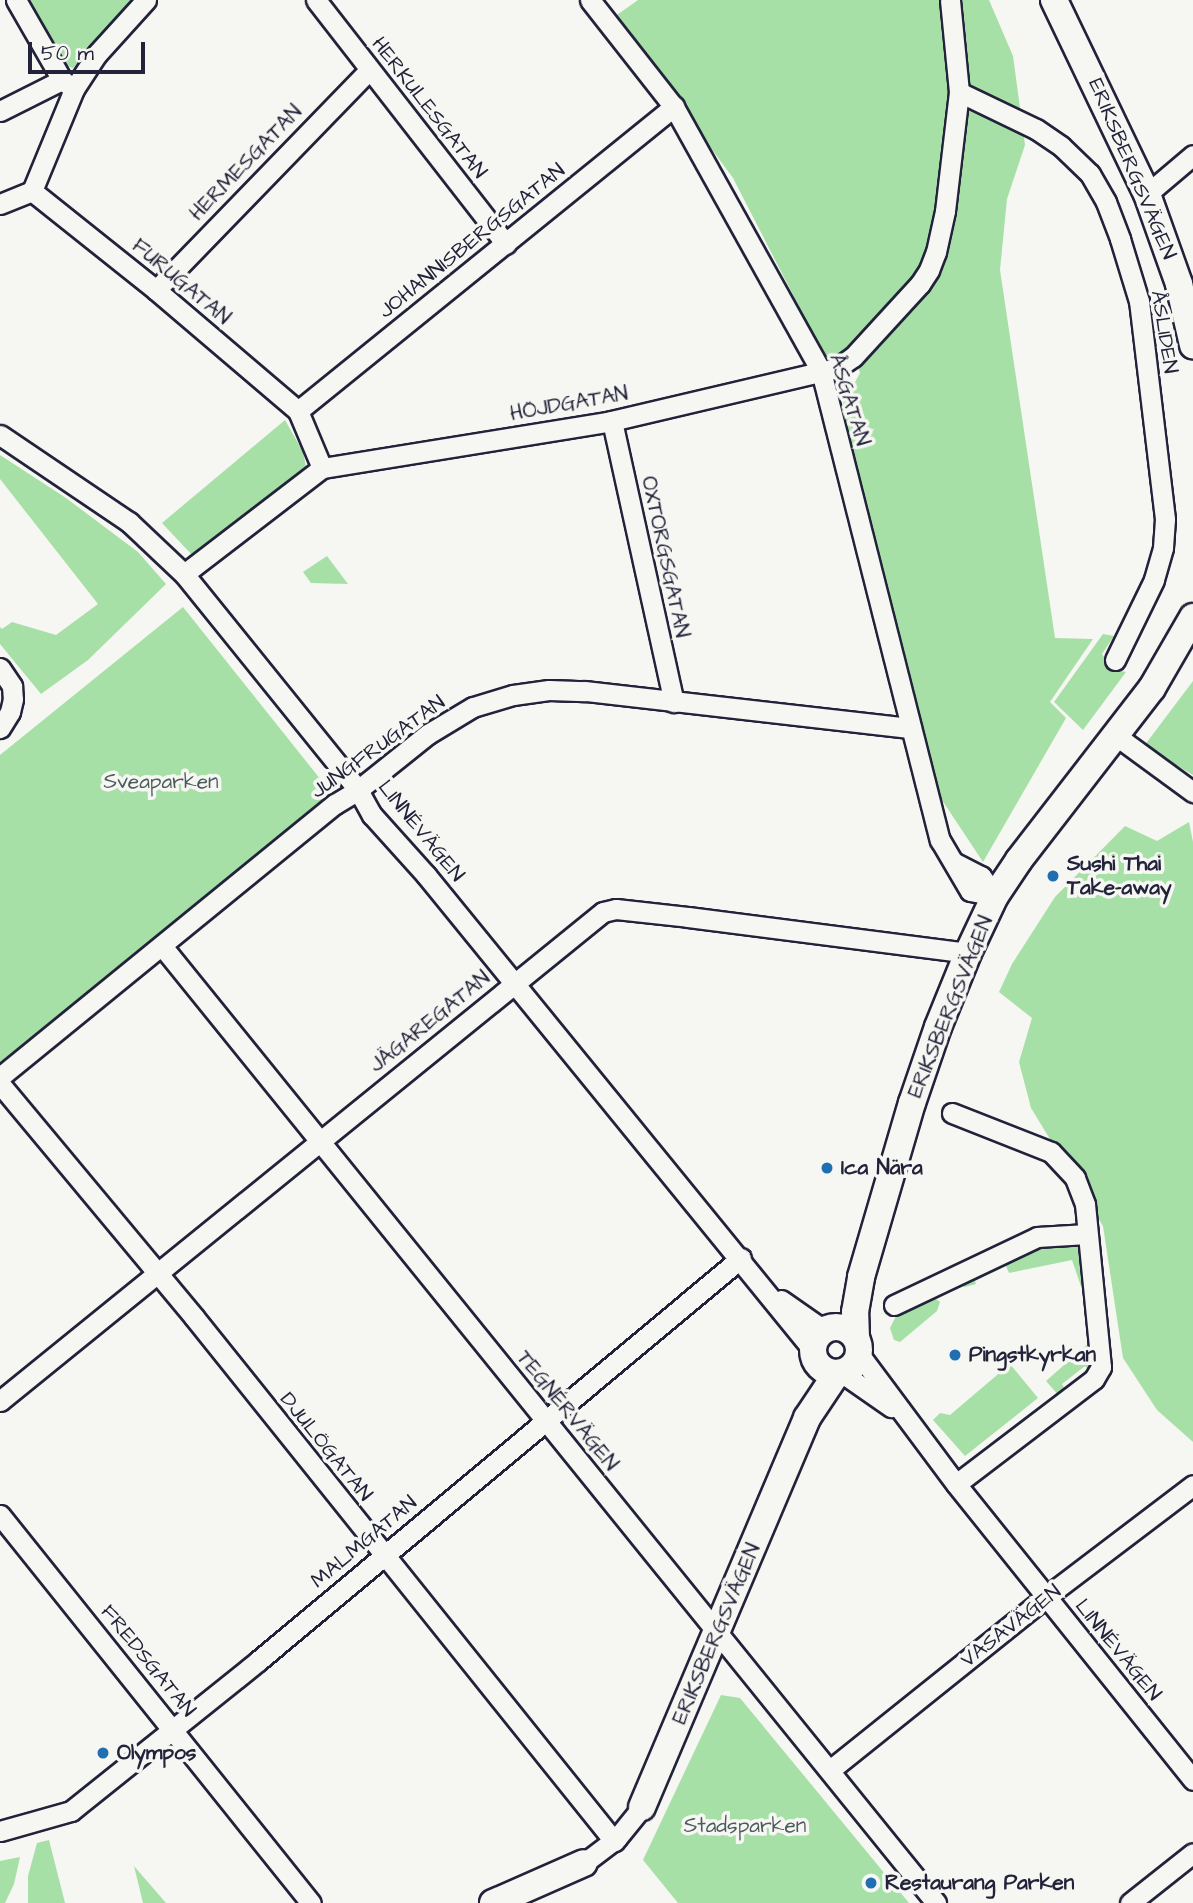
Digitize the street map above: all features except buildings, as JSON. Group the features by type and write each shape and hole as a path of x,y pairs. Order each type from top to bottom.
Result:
{"main road":[{"name":"ERIKSBERGSVÄGEN","path":"1054,0 1147,194 1179,284 1193,345"},
{"name":"ERIKSBERGSVÄGEN","path":"642,1807 807,1418 849,1359 861,1278 916,1091 968,953 995,896 1022,856 1152,688 1191,614"},
{"name":"ERIKSBERGSVÄGEN","path":"807,1418 819,1342 861,1278"},
{"path":"843,1328 849,1359 820,1368 819,1342 843,1328"},
{"path":"492,1903 584,1863"}],"street":[{"path":"16,0 68,85"},
{"path":"0,204 32,191 68,85 146,0"},
{"name":"HERKULESGATAN","path":"316,0 506,244"},
{"name":"ÅSGATAN","path":"590,0 674,107 821,371 936,827 954,863 981,876 995,896"},
{"path":"950,0 959,92"},
{"name":"HERMESGATAN","path":"156,290 369,70"},
{"path":"0,111 68,85"},
{"name":"HÖJDGATAN","path":"184,575 322,468 612,421 837,368 853,357 929,270 945,211 959,92"},
{"name":"ÅSLIDEN","path":"959,92 1036,129 1061,146 1090,174 1106,202 1139,301 1165,519 1163,548 1154,580 1115,660"},
{"name":"JOHANNISBERGSGATAN","path":"298,411 674,107"},
{"path":"1147,194 1193,155"},
{"name":"FURUGATAN","path":"32,191 156,290 298,411"},
{"path":"298,411 322,468"},
{"name":"OXTORGSGATAN","path":"612,421 674,702"},
{"name":"LINNÉVÄGEN","path":"0,435 129,522 184,575 358,790 372,815 426,875 771,1294 819,1342"},
{"path":"0,668 12,687 13,699 10,712 0,728"},
{"name":"JUNGFRUGATAN","path":"0,1077 335,804 358,790 452,718 472,707 503,698 550,691 573,691 911,728"},
{"path":"1115,735 1193,792"},
{"name":"JÄGAREGATAN","path":"0,1401 603,912 617,909 968,953"},
{"name":"TEGNÉRVÄGEN","path":"162,946 936,1903"},
{"name":"DJULÖGATAN","path":"0,1084 459,1645 614,1841"},
{"path":"952,1113 1051,1152 1075,1178 1081,1189 1101,1367 1094,1380 956,1484"},
{"path":"894,1305 1037,1237 1087,1234"},
{"name":"MALMGATAN","path":"0,1831 71,1811 384,1556 741,1258"},
{"name":"LINNÉVÄGEN","path":"849,1359 904,1416 1193,1780"},
{"name":"VASAVÄGEN","path":"831,1770 1047,1596 1193,1485"},
{"name":"FREDSGATAN","path":"0,1515 312,1903"},
{"name":"ERIKSBERGSVÄGEN","path":"614,1841 642,1807"},
{"path":"584,1863 614,1841"},
{"path":"1130,1903 1193,1853"}],"green space":[{"path":"26,0 136,0 73,68 63,65"},
{"path":"638,0 989,0 1013,56 1025,145 1007,199 1000,270 1055,638 1093,639 1050,702 1066,718 983,862 936,791 839,411 860,373 853,350 826,359 733,178 614,17"},
{"path":"285,420 303,452 306,467 302,473 193,556 162,523"},
{"path":"0,455 66,498 138,552 166,584 88,660 41,694 0,644 0,627 2,629 12,622 56,635 98,604 0,479"},
{"path":"327,556 348,584 311,583 303,572"},
{"name":"Sveaparken","path":"183,607 337,800 0,1062 0,755"},
{"path":"1103,634 1114,636 1102,654 1112,669 1126,672 1083,730 1054,702"},
{"path":"1193,681 1193,775 1144,746"},
{"path":"1189,822 1193,842 1193,1442 1157,1410 1123,1358 1103,1226 1031,1108 1019,1062 1032,1018 999,992 1012,964 1055,897 1125,826 1157,841"},
{"path":"1074,1239 1083,1247 1097,1341 1091,1372 1085,1366 1062,1384 1067,1392 1060,1397 1046,1381 1089,1343 1085,1298 1072,1260 1009,1273 1006,1266 975,1281 976,1284 965,1287 956,1284 1035,1242"},
{"path":"933,1297 940,1302 937,1311 900,1342 894,1340 890,1328 899,1310 919,1300"},
{"path":"1010,1364 1038,1398 965,1456 933,1420 940,1413 950,1415"},
{"name":"Stadsparken","path":"721,1695 740,1698 909,1903 678,1903 643,1860"},
{"path":"49,1840 65,1903 28,1903 28,1876 37,1843"},
{"path":"20,1857 14,1884 5,1903 0,1903 0,1861"},
{"path":"134,1866 166,1903 143,1903"}],"place":[{"name":"Sushi Thai Take-away","path":"1053,876"},
{"name":"Ica Nära","path":"827,1168"},
{"name":"Pingstkyrkan","path":"955,1355"},
{"name":"Olympos","path":"103,1753"},
{"name":"Restaurang Parken","path":"871,1883"}]}
